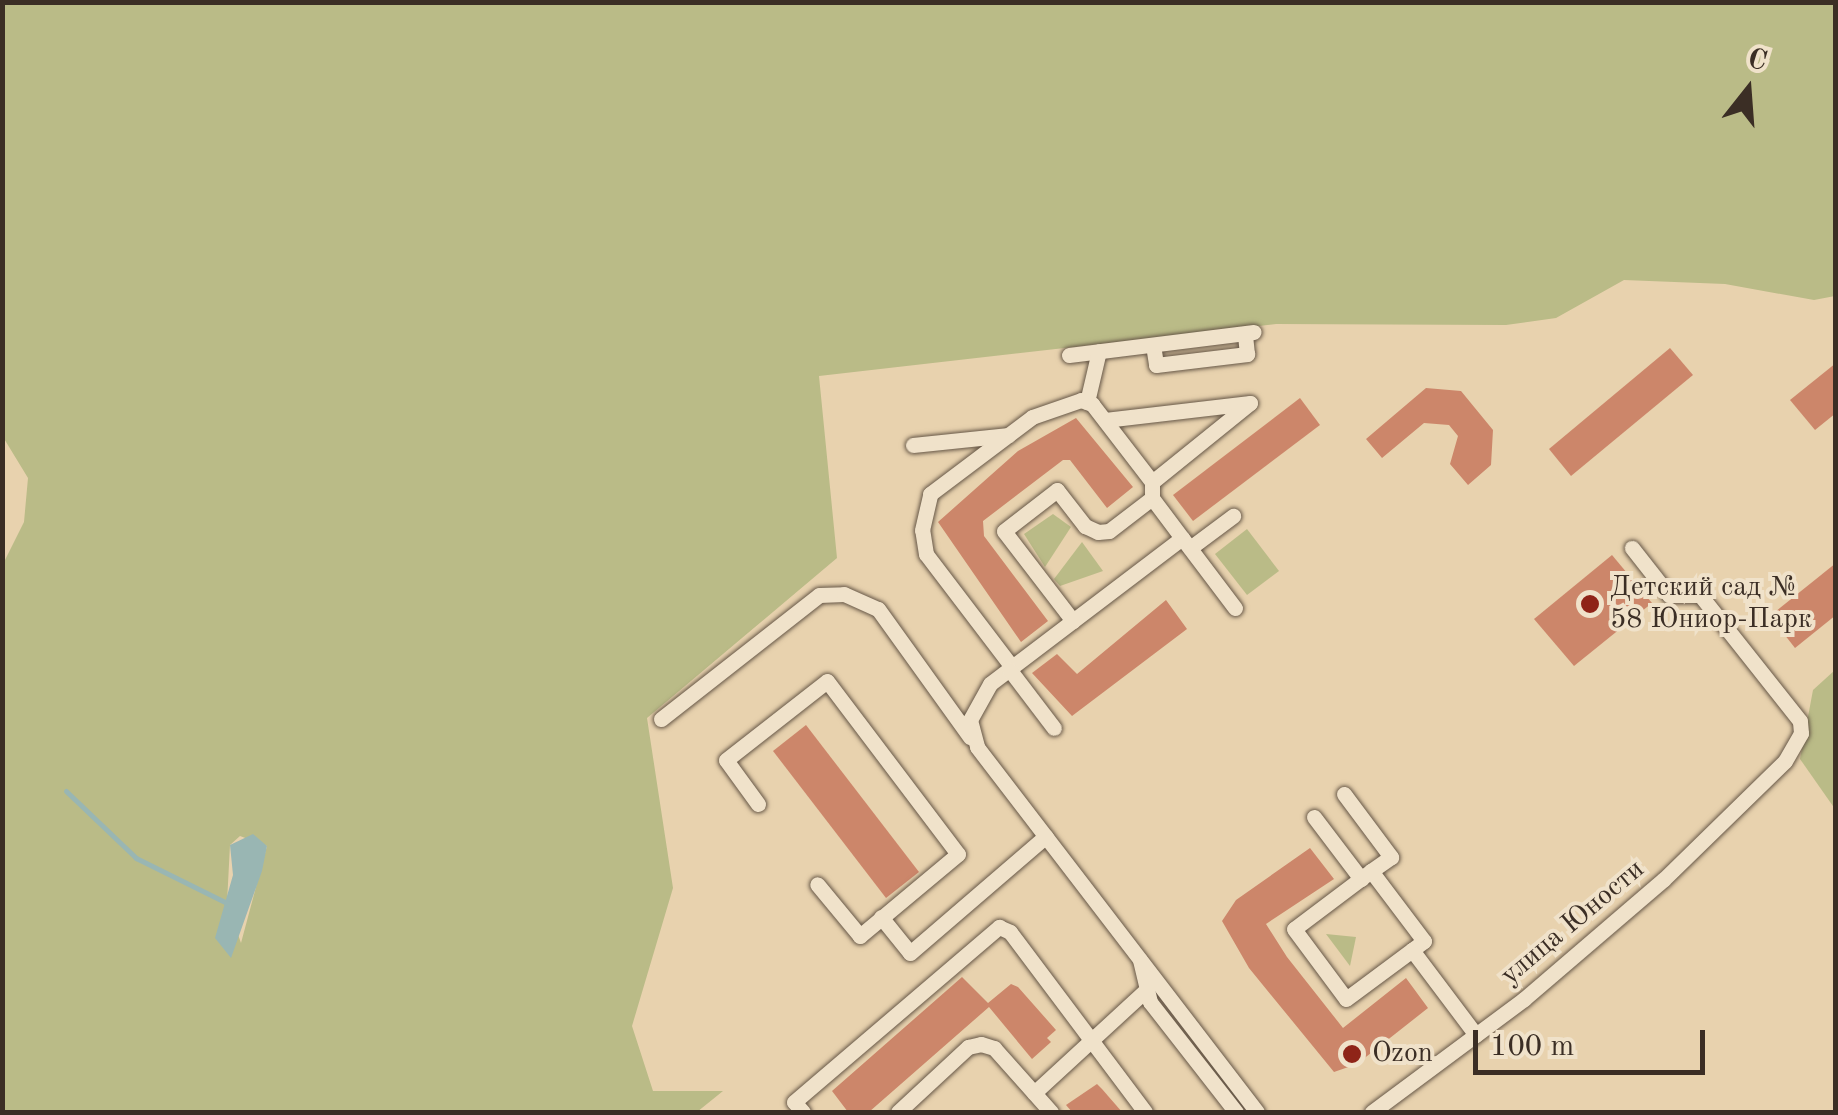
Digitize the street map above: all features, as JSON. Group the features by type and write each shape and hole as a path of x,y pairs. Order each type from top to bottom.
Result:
{"street":[{"path":"1069,355 1153,345 1156,365 1247,354 1249,333"},
{"path":"1087,402 1099,351"},
{"path":"1054,728 926,554 922,530 930,494 1008,435 1068,401 1087,402 1105,420 1186,543 1235,608"},
{"path":"1072,621 1004,530 1057,490 1084,526 1098,532 1108,531 1250,403 1105,420"},
{"path":"913,445 1008,435"},
{"path":"977,747 970,720 976,705 1011,668 1072,621 1186,543 1233,516"},
{"name":"улица Юности","path":"1373,1111 1476,1034 1663,880 1785,760 1801,734 1800,721 1700,595 1669,595 1632,548"},
{"path":"662,719 819,594 844,594 878,609 977,747 1257,1112"},
{"path":"758,804 726,760 827,682 958,854 860,936 817,884"},
{"path":"1314,817 1366,875 1424,941 1346,999 1294,929 1366,875 1391,856 1344,794"},
{"path":"881,917 910,953 1046,836"},
{"path":"793,1109 993,928 1010,932 1144,1112"},
{"path":"1412,950 1476,1034"},
{"path":"1140,956 1144,991 1236,1112"},
{"path":"1034,1094 1144,991"},
{"path":"898,1112 974,1044 994,1048 1050,1112"}],"green space":[{"path":"3,3 1835,3 1835,296 1814,300 1725,284 1624,280 1556,318 1506,325 1276,324 819,376 837,558 647,718 673,888 632,1026 653,1091 723,1091 697,1112 3,1112 2,566 24,522 28,478 3,437","holes":["240,836 267,846 241,943 227,903 230,845"]},
{"path":"1053,514 1071,527 1045,567 1024,534"},
{"path":"1247,529 1279,571 1247,595 1215,554"},
{"path":"1082,542 1103,571 1060,586 1054,579"},
{"path":"1835,670 1835,809 1800,759 1813,690"},
{"path":"1326,934 1356,937 1350,966"}],"water":[{"path":"253,834 267,846 231,958 215,938 233,875 230,845"}],"building":[{"path":"1670,348 1693,375 1571,476 1549,449"},
{"path":"1836,363 1836,413 1815,430 1790,400"},
{"path":"1426,388 1461,391 1493,430 1491,465 1468,485 1450,464 1458,436 1449,425 1424,423 1382,458 1366,439"},
{"path":"1300,398 1320,425 1193,521 1173,495"},
{"path":"1076,418 1133,487 1107,508 1070,460 1063,460 983,521 984,536 1048,621 1021,642 938,522 1018,451"},
{"path":"1612,555 1652,603 1574,666 1534,619"},
{"path":"1836,563 1836,615 1795,648 1770,616"},
{"path":"1166,600 1187,629 1072,716 1032,673 1057,654 1077,674"},
{"path":"806,725 919,872 886,898 773,751"},
{"path":"1310,848 1334,879 1266,924 1287,957 1343,1028 1406,978 1428,1008 1357,1064 1334,1072 1249,968 1222,921 1236,900"},
{"path":"962,977 988,1003 1011,984 1018,987 1056,1030 1047,1038 1051,1042 1032,1059 989,1007 869,1112 848,1112 832,1091"},
{"path":"1097,1084 1122,1112 1072,1112 1066,1105"}],"waterway":[{"path":"66,791 136,858 227,903"}],"place":[{"name":"Детский сад № 58 Юниор-Парк","path":"1590,604"},
{"name":"Ozon","path":"1352,1054"}]}
